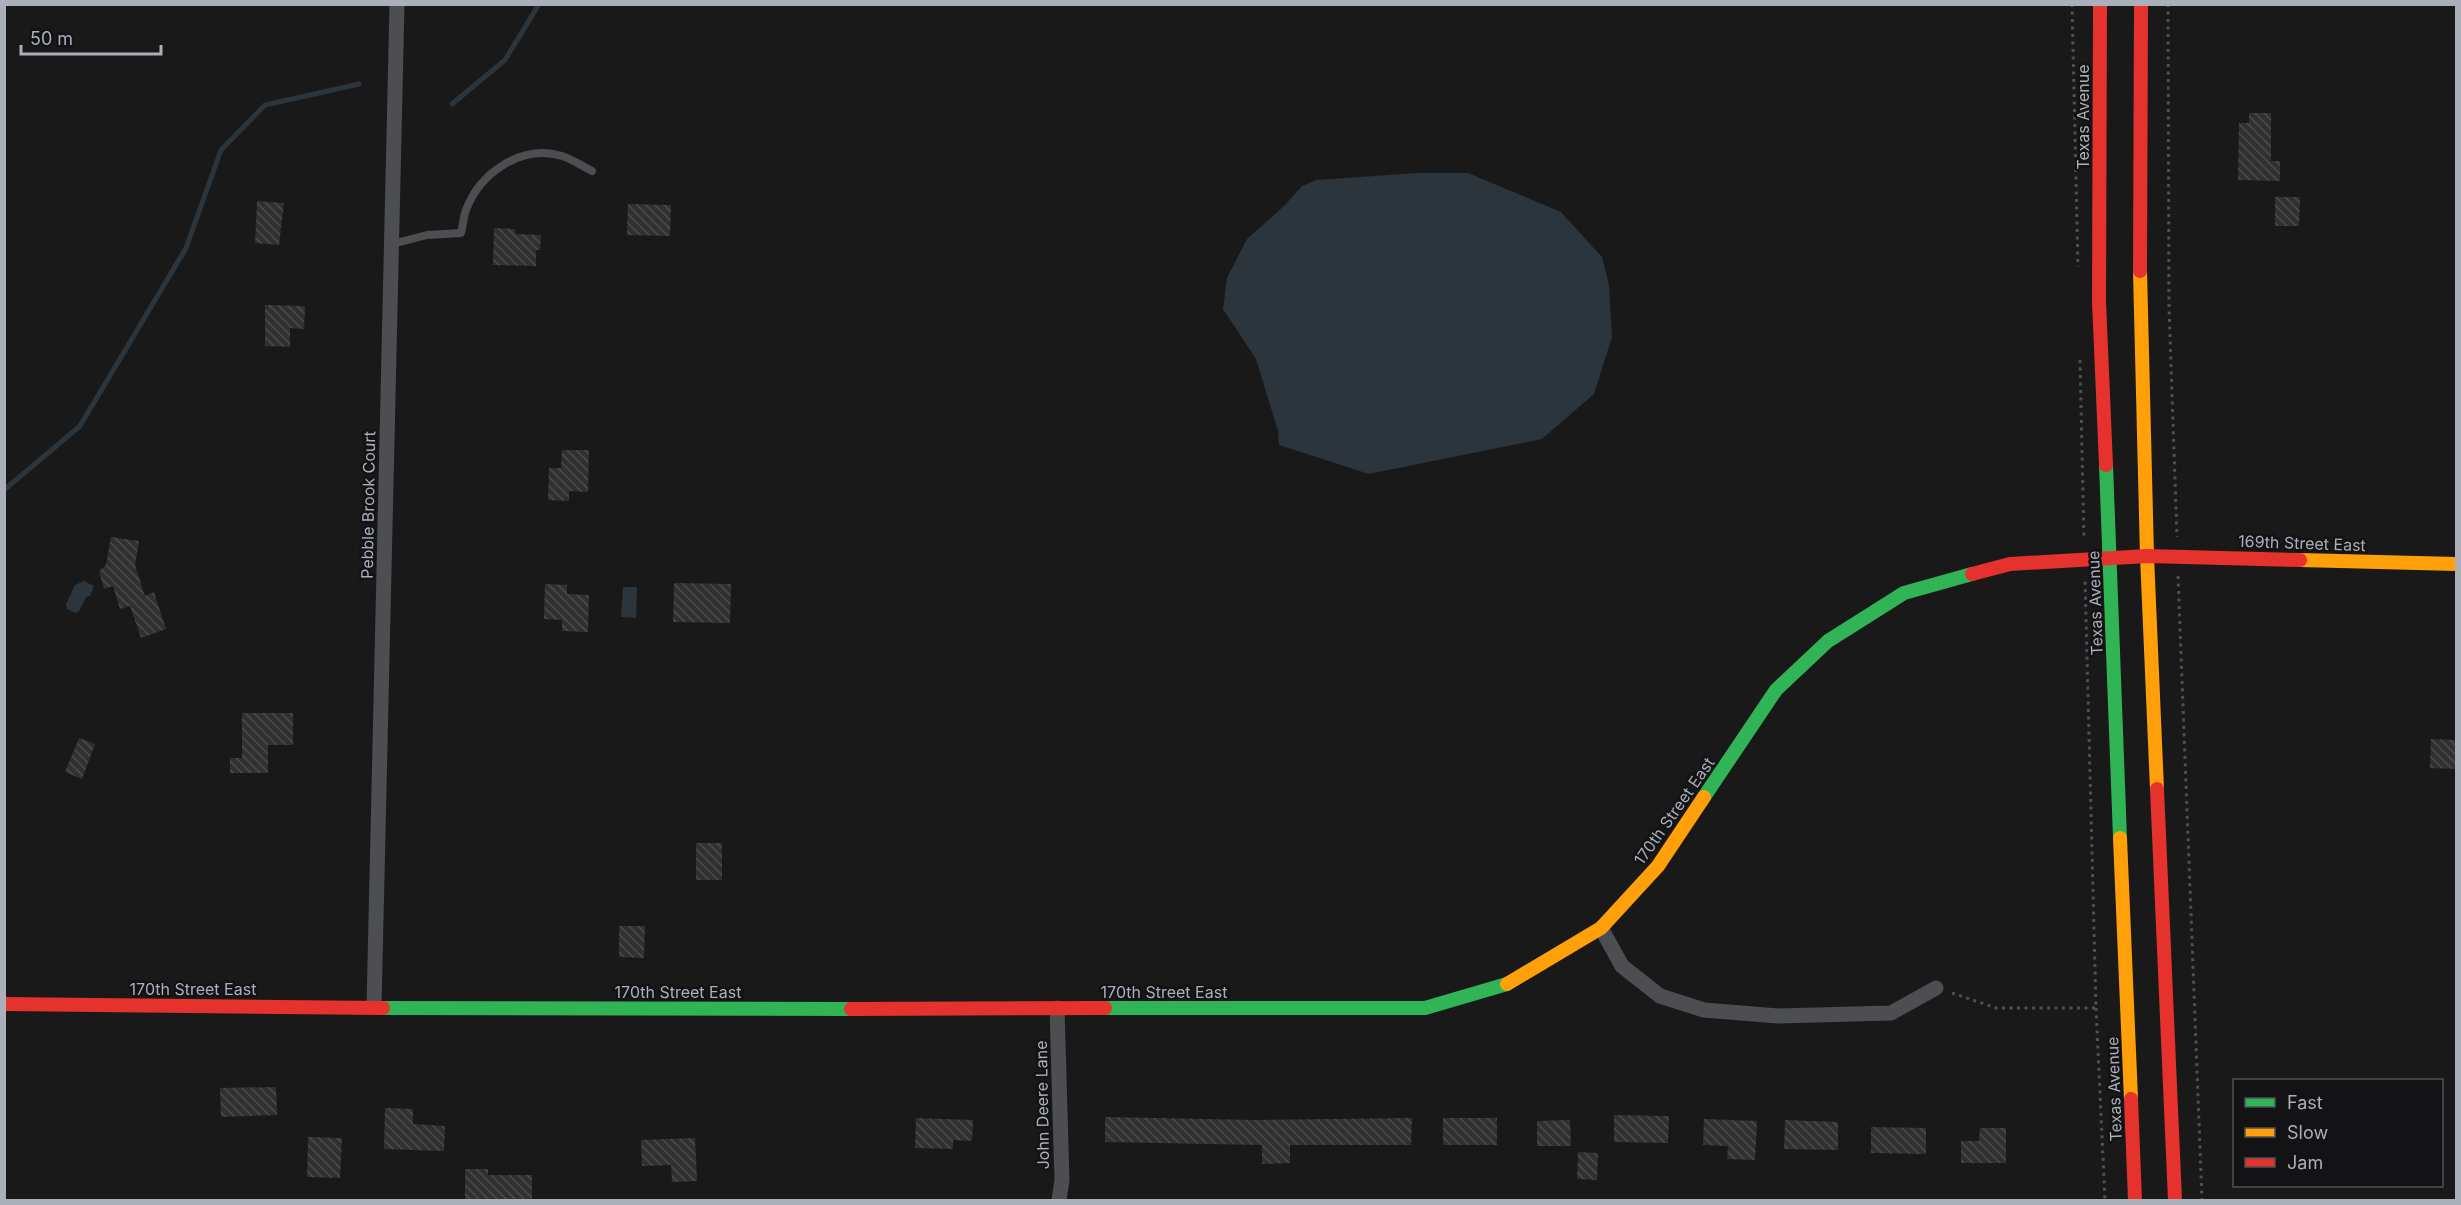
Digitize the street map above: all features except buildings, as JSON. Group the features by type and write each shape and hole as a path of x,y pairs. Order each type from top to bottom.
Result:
{"street":[{"name":"Pebble Brook Court","path":"374,1007 397,4"},
{"name":"Texas Avenue","path":"2100,4 2099,302 2135,1200"},
{"path":"2141,4 2139,225 2147,556 2175,1200"},
{"name":"170th Street East","path":"4,1004 536,1009 1425,1008 1510,983 1601,928 1658,867 1776,690 1828,641 1904,593 2010,564 2147,556"},
{"name":"169th Street East","path":"2147,556 2457,564"},
{"path":"1601,928 1622,966 1660,996 1704,1010 1778,1016 1892,1013 1936,988"},
{"name":"John Deere Lane","path":"1057,1008 1062,1180 1059,1200"}],"lane":[{"path":"392,244 427,235 461,233 466,210 479,187 488,176 515,158 544,153 563,156 592,171"}],"path":[{"path":"2168,4 2169,306 2202,1200"},
{"path":"2096,1008 2105,1200"}],"shaded area":[{"path":"1418,173 1468,173 1561,212 1602,257 1609,285 1612,337 1594,394 1542,439 1369,474 1279,445 1278,431 1256,359 1223,309 1227,278 1247,239 1284,206 1302,186 1316,180"},
{"path":"84,581 94,586 90,596 87,596 79,611 75,613 67,609 66,604 75,585"},
{"path":"623,587 637,587 636,618 621,617"}],"waterway":[{"path":"452,104 505,60 539,4"},
{"path":"4,490 80,426 186,248 221,150 265,105 359,84"}],"traffic: fast":[{"path":"2106,465 2120,838"},
{"path":"1704,797 1776,690 1828,641 1904,593 1972,574"},
{"path":"1105,1008 1425,1008 1507,984"},
{"path":"383,1008 851,1009"}],"traffic: slow":[{"path":"2140,271 2147,556 2157,789"},
{"path":"2300,560 2456,564"},
{"path":"1507,984 1601,928 1658,866 1704,797"},
{"path":"2120,838 2131,1099"}],"traffic: jam":[{"path":"2100,4 2099,302 2106,465"},
{"path":"2140,271 2141,4"},
{"path":"1972,574 2010,564 2147,556 2300,560"},
{"path":"2157,789 2175,1200"},
{"path":"4,1004 383,1008"},
{"path":"851,1009 1105,1008"},
{"path":"2131,1099 2135,1200"}]}
